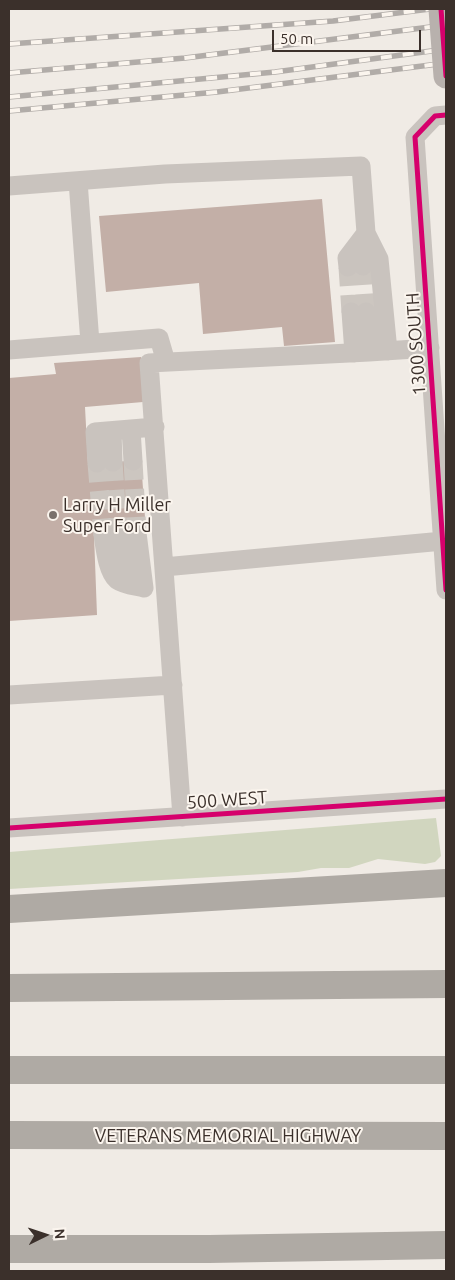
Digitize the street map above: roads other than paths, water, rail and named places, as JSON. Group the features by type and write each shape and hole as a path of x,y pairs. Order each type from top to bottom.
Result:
{"highway":[{"path":"9,909 446,883"},
{"path":"9,988 435,984"},
{"path":"9,1070 437,1070"},
{"name":"VETERANS MEMORIAL HIGHWAY","path":"9,1135 439,1136"},
{"path":"9,1249 209,1249 446,1245"}],"main road":[{"path":"441,9 446,76"}],"street":[{"name":"1300 SOUTH","path":"446,115 435,116 415,138 446,590"},
{"path":"9,186 165,174 361,166 366,234 355,266"},
{"path":"78,181 90,343"},
{"path":"366,234 379,259 388,351"},
{"path":"358,312 361,353"},
{"path":"9,350 159,338 166,362"},
{"path":"182,817 149,363 430,348"},
{"path":"105,463 112,431 155,427"},
{"path":"131,429 133,461"},
{"path":"119,534 122,560 126,572 149,592 167,596"},
{"path":"164,567 443,541"},
{"path":"9,694 173,685"},
{"name":"500 WEST","path":"9,828 446,800"}],"tunnel":[{"path":"363,266 366,312"},
{"path":"348,267 351,312"},
{"path":"133,461 137,533"},
{"path":"113,462 118,534"},
{"path":"97,463 103,535"}],"railway":[{"path":"9,44 333,21 430,9"},
{"path":"9,73 185,58 446,25"},
{"path":"9,97 275,72 446,49"},
{"path":"9,111 217,92 446,63"}],"place":[{"name":"Larry H Miller Super Ford","path":"53,515"}]}
